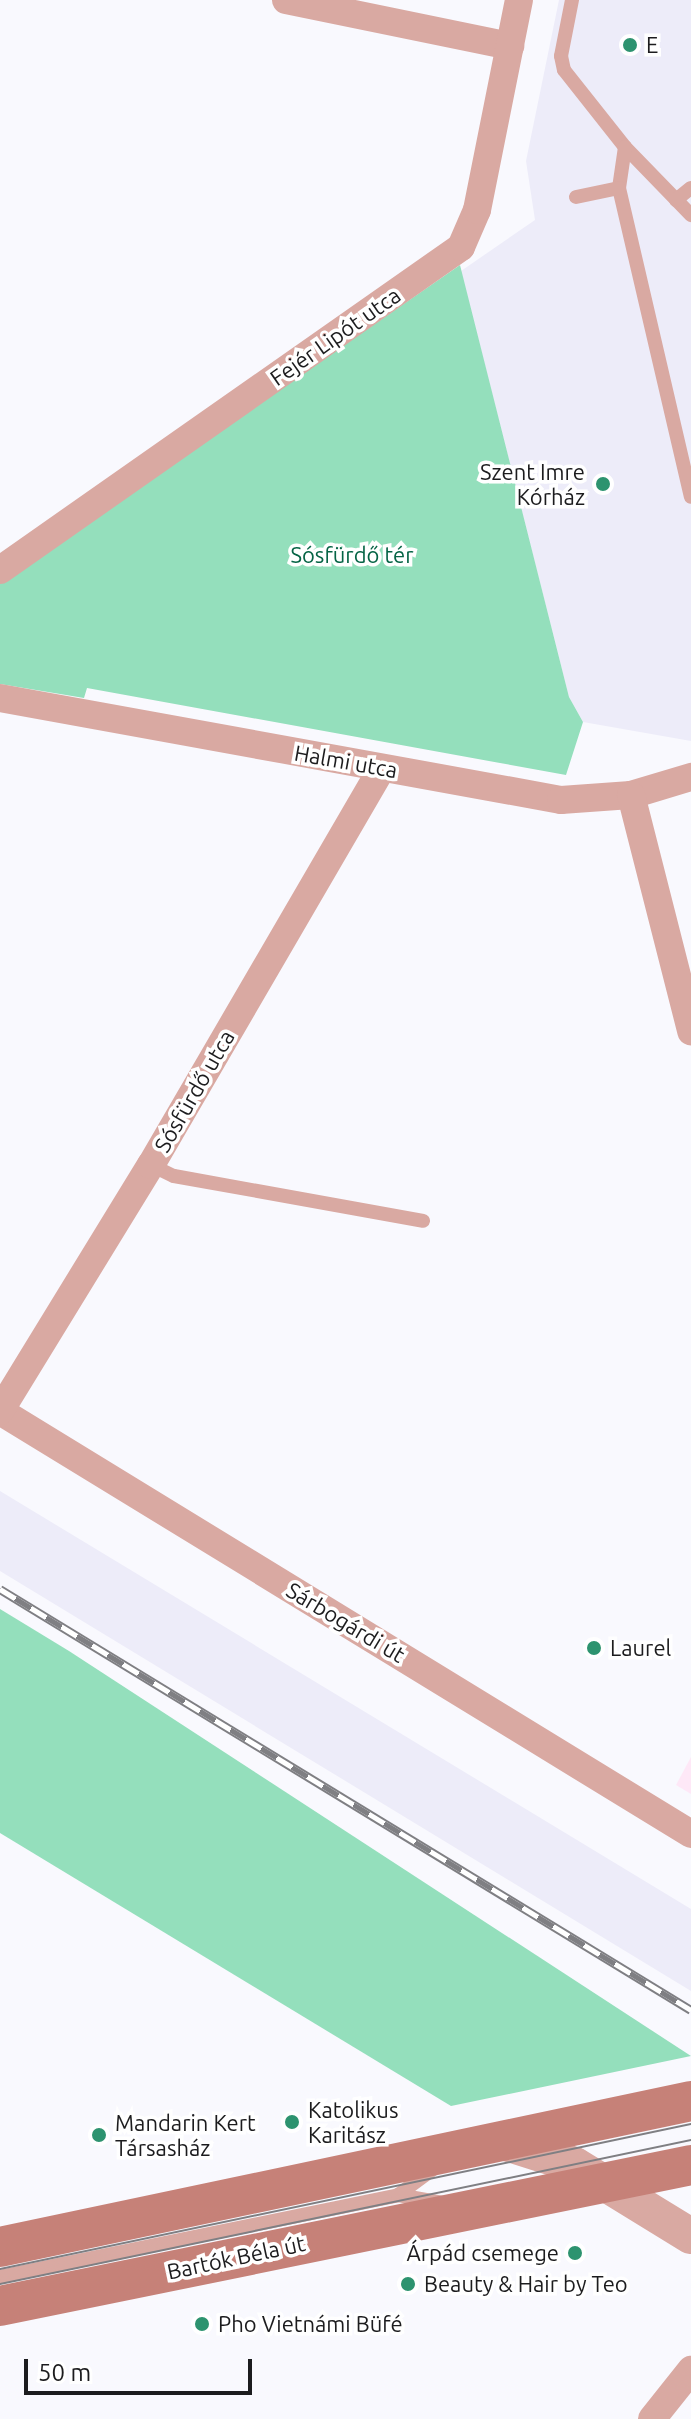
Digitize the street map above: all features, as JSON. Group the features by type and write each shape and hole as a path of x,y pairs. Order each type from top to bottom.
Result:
{"main road":[{"name":"Bartók Béla út","path":"0,2247 506,2143 691,2101"},
{"name":"Bartók Béla út","path":"0,2306 691,2165"}],"street":[{"path":"286,0 510,46"},
{"name":"Fejér Lipót utca","path":"0,570 461,247 477,210 519,0"},
{"name":"Halmi utca","path":"0,698 561,800 631,795 691,777"},
{"name":"Sósfürdő utca","path":"0,1411 151,1165 382,768"},
{"path":"631,795 691,1031"},
{"name":"Sárbogárdi út","path":"0,1411 691,1834"},
{"path":"506,2143 575,2165 608,2182 691,2236"},
{"path":"652,2419 691,2370"}],"lane":[{"path":"572,0 561,56 564,70 625,147 691,215"},
{"path":"625,147 619,188 691,497"},
{"path":"576,197 619,188"},
{"path":"676,200 691,188"},
{"path":"151,1165 174,1176 423,1221"},
{"name":"Bartók Béla út","path":"398,2195 457,2152"},
{"name":"Bartók Béla út","path":"0,2277 398,2195 472,2208"}],"shaded area":[{"name":"Szent Imre Kórház","path":"559,0 691,0 691,741 583,722 569,697 461,271 535,220 526,161"},
{"path":"0,1491 691,1909 691,1991 0,1571"},
{"path":"691,1757 691,1794 676,1785"}],"green space":[{"name":"Sósfürdő tér","path":"460,265 569,697 583,722 566,775 87,688 84,698 0,684 0,583"},
{"path":"0,1609 691,2056 451,2106 0,1833"}],"tram line":[{"path":"0,2269 691,2124"},
{"path":"0,2284 691,2140"}],"railway":[{"path":"0,1589 691,2010"}],"place":[{"name":"E","path":"630,45"},
{"name":"Szent Imre Kórház","path":"603,484"},
{"name":"Laurel","path":"594,1648"},
{"name":"Katolikus Karitász","path":"292,2122"},
{"name":"Mandarin Kert Társasház","path":"99,2135"},
{"name":"Árpád csemege","path":"575,2253"},
{"name":"Beauty & Hair by Teo","path":"408,2284"},
{"name":"Pho Vietnámi Büfé","path":"202,2324"}]}
